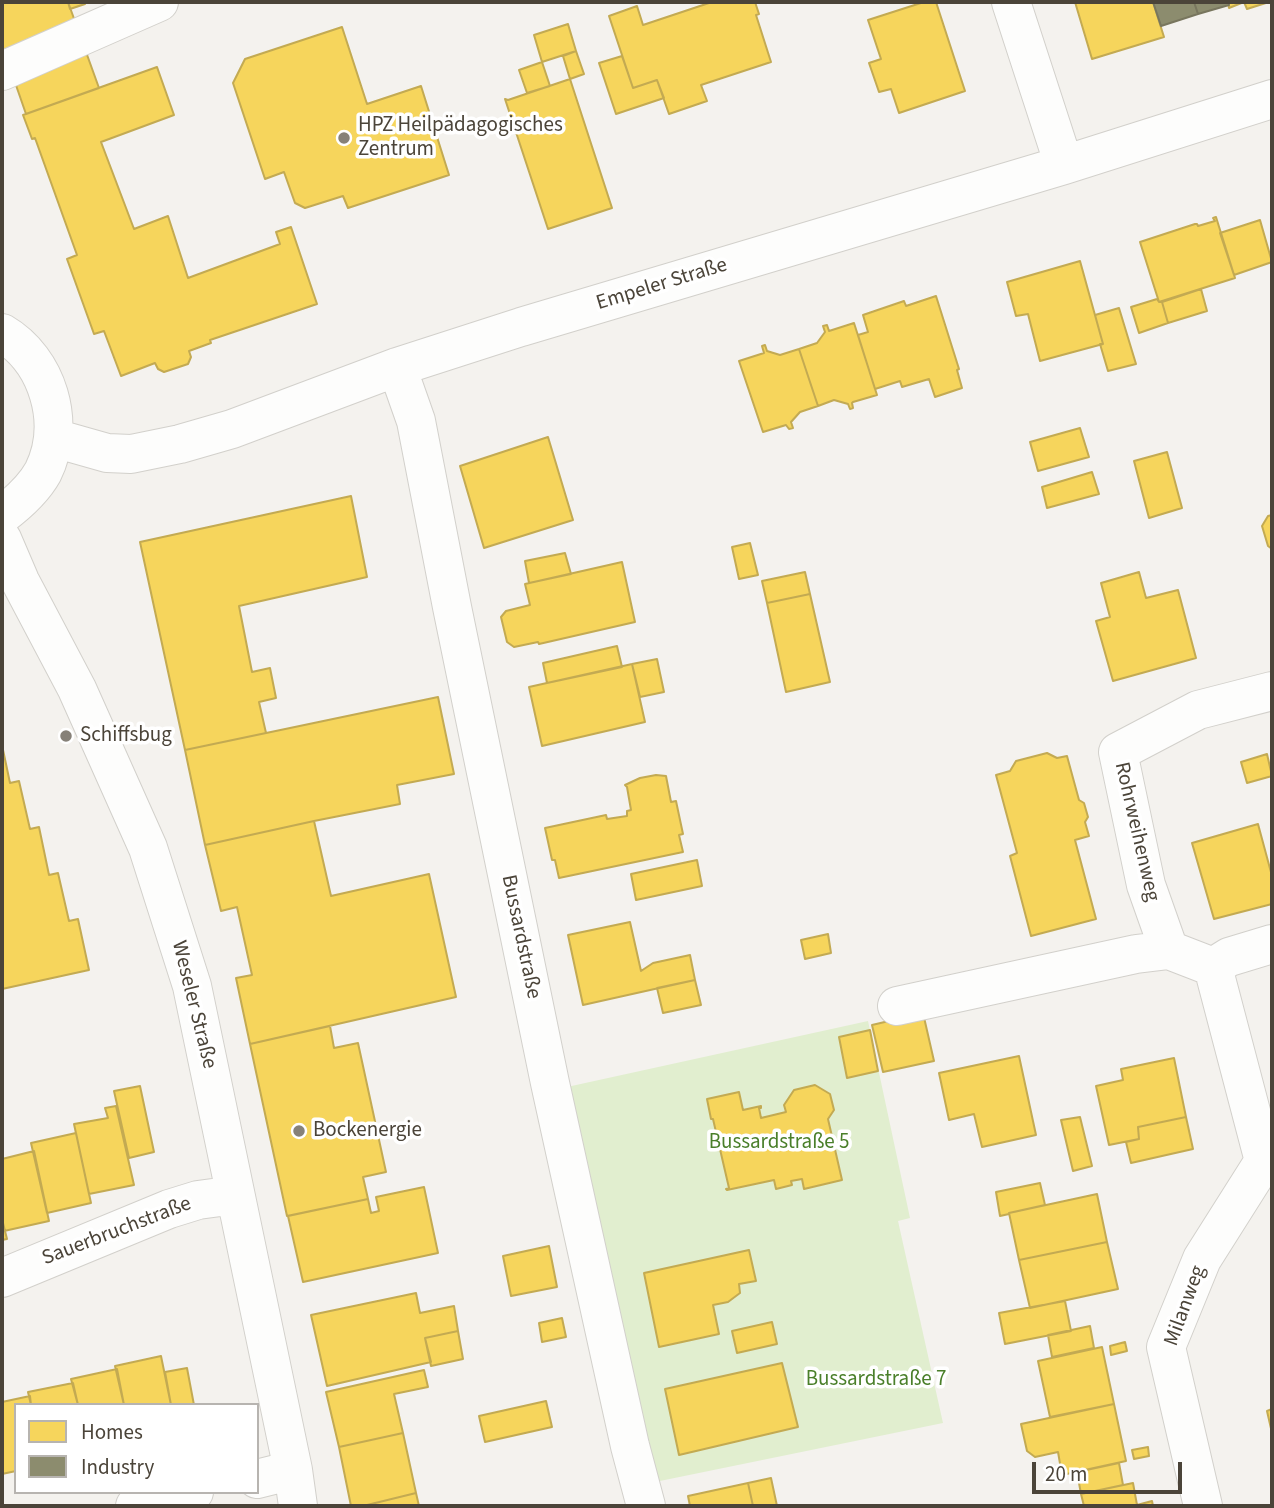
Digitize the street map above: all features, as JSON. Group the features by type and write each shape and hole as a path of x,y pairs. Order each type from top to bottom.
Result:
{"street":[{"path":"2,71 159,2"},
{"path":"1011,2 1064,165"},
{"name":"Empeler Straße","path":"54,438 107,453 131,454 232,429 397,367 535,323 1064,165 1272,99"},
{"path":"2,333 14,340 39,368 52,402 54,438 43,471 22,500 2,515"},
{"name":"Bussardstraße","path":"397,367 416,421 550,1083 630,1446 646,1506"},
{"name":"Weseler Straße","path":"2,539 20,581 77,689 148,848 192,986 235,1195 287,1492"},
{"name":"Rohrweihenweg","path":"1169,950 1146,885 1118,752 1198,710 1272,691"},
{"path":"1213,967 1229,957 1272,944"},
{"path":"897,1006 1136,954 1169,950 1213,967"},
{"path":"1213,967 1268,1160"},
{"name":"Milanweg","path":"1203,1506 1166,1347 1202,1259 1268,1160"},
{"name":"Sauerbruchstraße","path":"2,1278 169,1209 198,1200 235,1195"},
{"path":"135,1506 186,1494"}],"green space":[{"path":"868,1021 910,1218 898,1221 943,1423 655,1482 567,1087"}],"building: Homes":[{"path":"2,2 68,2 99,88 26,114 2,45"},
{"path":"68,2 84,2 85,4 70,9"},
{"path":"712,2 755,2 759,14 756,15 771,62 701,85 707,101 669,114 657,80 633,88 609,16 637,6 643,25"},
{"path":"924,2 936,2 965,91 899,113 891,89 879,92 869,63 881,59 868,20"},
{"path":"1075,2 1153,2 1164,37 1092,59"},
{"path":"1228,2 1244,2 1229,8"},
{"path":"1244,2 1269,2 1247,9"},
{"path":"568,24 576,51 542,62 534,35"},
{"name":"HPZ Heilpädagogisches Zentrum","path":"342,27 367,104 421,86 449,175 348,208 343,196 305,208 295,203 284,172 265,179 233,83 245,59"},
{"path":"576,51 584,74 570,79 563,56"},
{"path":"622,56 633,88 657,80 664,98 616,114 599,63"},
{"path":"542,62 550,86 527,93 519,70"},
{"path":"157,67 174,115 101,142 134,229 168,216 188,278 280,244 276,232 291,227 317,304 210,340 211,343 189,351 191,357 188,364 164,372 158,369 155,363 121,376 104,331 94,334 67,259 77,255 35,138 32,139 23,115"},
{"path":"570,79 612,208 548,229 505,99"},
{"path":"1216,217 1235,278 1159,302 1140,242 1195,224 1198,226 1215,221 1213,218"},
{"path":"1260,220 1272,262 1234,275 1220,233"},
{"path":"1080,261 1103,344 1040,361 1028,314 1016,316 1007,282"},
{"path":"1201,289 1207,311 1168,323 1162,302"},
{"path":"936,296 959,369 957,370 962,388 935,397 929,379 902,387 900,381 875,389 858,335 868,332 863,315 904,301 906,306"},
{"path":"1157,299 1162,302 1168,323 1139,333 1131,307"},
{"path":"1119,308 1136,364 1108,371 1095,315"},
{"path":"854,323 877,395 853,402 853,408 850,409 848,404 834,400 818,406 799,349 817,343 825,332 823,326 827,325 829,331"},
{"path":"765,345 767,351 780,355 799,349 818,406 800,412 791,422 793,428 789,429 786,425 763,432 739,361 764,353 762,346"},
{"path":"1080,428 1089,457 1038,471 1030,442"},
{"path":"548,437 573,520 484,548 460,466"},
{"path":"1167,452 1182,508 1149,518 1134,461"},
{"path":"1092,472 1099,494 1047,508 1042,487"},
{"path":"351,496 367,577 239,606 252,672 270,668 276,698 259,702 266,733 185,750 140,542"},
{"path":"1272,515 1272,549 1268,546 1262,526 1268,516"},
{"path":"750,543 758,575 739,579 732,547"},
{"path":"565,553 571,574 529,583 525,561"},
{"path":"622,562 635,622 539,644 538,642 514,647 507,642 501,617 506,611 530,605 525,584"},
{"path":"805,572 810,594 767,603 762,581"},
{"path":"1139,572 1146,598 1178,590 1196,658 1113,681 1096,621 1110,617 1101,583"},
{"path":"810,594 830,682 786,692 767,603"},
{"path":"617,646 622,667 547,683 543,663"},
{"path":"657,659 664,692 640,697 632,664"},
{"path":"632,664 645,722 542,746 529,687"},
{"path":"438,697 454,774 397,785 400,804 205,845 185,750"},
{"path":"2,745 10,783 19,781 30,829 39,827 49,875 58,873 69,921 78,919 89,970 2,989"},
{"path":"1047,753 1057,758 1067,756 1079,800 1084,803 1089,836 1075,840 1096,919 1031,936 1010,856 1017,853 996,775 1010,771 1016,761"},
{"path":"1267,754 1272,776 1247,783 1241,762"},
{"path":"656,775 666,776 671,802 676,801 683,834 679,835 683,852 559,878 545,828 606,815 607,819 627,816 627,811 631,810 625,785"},
{"path":"314,821 331,896 429,874 456,997 250,1044 236,978 252,975 237,907 221,911 205,845"},
{"path":"1258,824 1272,876 1272,904 1214,919 1192,843"},
{"path":"697,860 702,886 636,900 631,874"},
{"path":"630,922 641,971 653,963 690,955 695,980 583,1005 568,935"},
{"path":"828,934 831,953 805,959 801,940"},
{"path":"695,980 701,1005 663,1013 657,988"},
{"path":"923,1013 934,1061 883,1072 872,1025"},
{"path":"330,1026 334,1048 358,1043 386,1172 363,1177 368,1199 287,1216 250,1044"},
{"path":"870,1030 878,1071 847,1078 839,1037"},
{"path":"1019,1056 1036,1135 982,1147 974,1114 949,1120 939,1073"},
{"path":"1174,1058 1186,1117 1138,1127 1139,1139 1109,1145 1096,1086 1123,1080 1121,1069"},
{"path":"815,1085 830,1094 834,1110 828,1119 842,1180 804,1189 802,1179 776,1189 774,1180 727,1190 729,1188 707,1099 739,1092 743,1110 761,1106 761,1118 786,1112 784,1105 794,1090"},
{"path":"140,1086 154,1152 129,1158 114,1091"},
{"path":"116,1106 134,1185 89,1194 74,1124 108,1118 105,1108"},
{"path":"1080,1117 1092,1166 1073,1171 1061,1120"},
{"path":"1186,1117 1193,1149 1131,1163 1126,1142 1139,1139 1138,1127"},
{"path":"76,1133 91,1203 47,1213 31,1143"},
{"path":"34,1151 49,1221 4,1231 2,1159"},
{"path":"1040,1183 1045,1205 1000,1216 996,1192"},
{"path":"424,1187 438,1253 303,1282 288,1216 368,1199 371,1213 379,1211 376,1197"},
{"path":"1097,1194 1107,1242 1019,1260 1009,1213"},
{"path":"2,1219 7,1239 2,1240"},
{"path":"1107,1242 1118,1289 1030,1308 1019,1260"},
{"path":"549,1246 557,1287 511,1296 503,1256"},
{"path":"749,1250 756,1281 739,1284 740,1293 728,1302 713,1305 719,1334 659,1347 644,1273"},
{"path":"416,1293 420,1313 454,1306 458,1331 425,1338 431,1362 327,1386 311,1315"},
{"path":"1065,1301 1071,1331 1005,1344 999,1313"},
{"path":"562,1318 566,1337 542,1342 539,1323"},
{"path":"772,1322 777,1344 737,1353 732,1331"},
{"path":"1090,1326 1094,1348 1052,1357 1048,1335"},
{"path":"458,1331 463,1359 431,1366 425,1338"},
{"path":"1125,1342 1127,1351 1111,1355 1110,1346"},
{"path":"1102,1347 1114,1404 1050,1417 1038,1361"},
{"path":"161,1356 171,1403 124,1403 115,1366"},
{"path":"782,1363 798,1427 679,1455 665,1389"},
{"path":"187,1368 194,1403 171,1403 165,1372"},
{"path":"117,1369 124,1403 77,1403 71,1379"},
{"path":"424,1370 428,1387 394,1394 403,1433 339,1447 326,1392"},
{"path":"73,1383 78,1403 31,1403 28,1392"},
{"path":"30,1396 31,1403 14,1403 14,1471 2,1474 2,1402"},
{"path":"546,1401 552,1427 485,1442 479,1416"},
{"path":"1114,1404 1126,1461 1062,1475 1058,1452 1035,1457 1027,1451 1021,1424"},
{"path":"1272,1409 1272,1433 1267,1411"},
{"path":"403,1433 416,1493 363,1506 351,1506 339,1447"},
{"path":"1148,1447 1149,1456 1134,1459 1132,1450"},
{"path":"1119,1463 1123,1485 1081,1494 1077,1472"},
{"path":"771,1478 777,1506 753,1506 748,1483"},
{"path":"748,1483 753,1506 690,1506 688,1496"},
{"path":"1133,1483 1137,1505 1084,1506 1081,1494"},
{"path":"416,1493 419,1506 363,1506"},
{"path":"1152,1501 1153,1506 1130,1506 1137,1505"}],"building: Industry":[{"path":"1153,2 1194,2 1198,14 1161,26"},
{"path":"1194,2 1228,2 1229,5 1198,14"}],"place":[{"name":"HPZ Heilpädagogisches Zentrum","path":"344,138"},
{"name":"Schiffsbug","path":"66,736"},
{"name":"Bockenergie","path":"299,1131"}],"park label":[{"name":"Bussardstraße 5","path":"779,1143"},
{"name":"Bussardstraße 7","path":"876,1380"}]}
